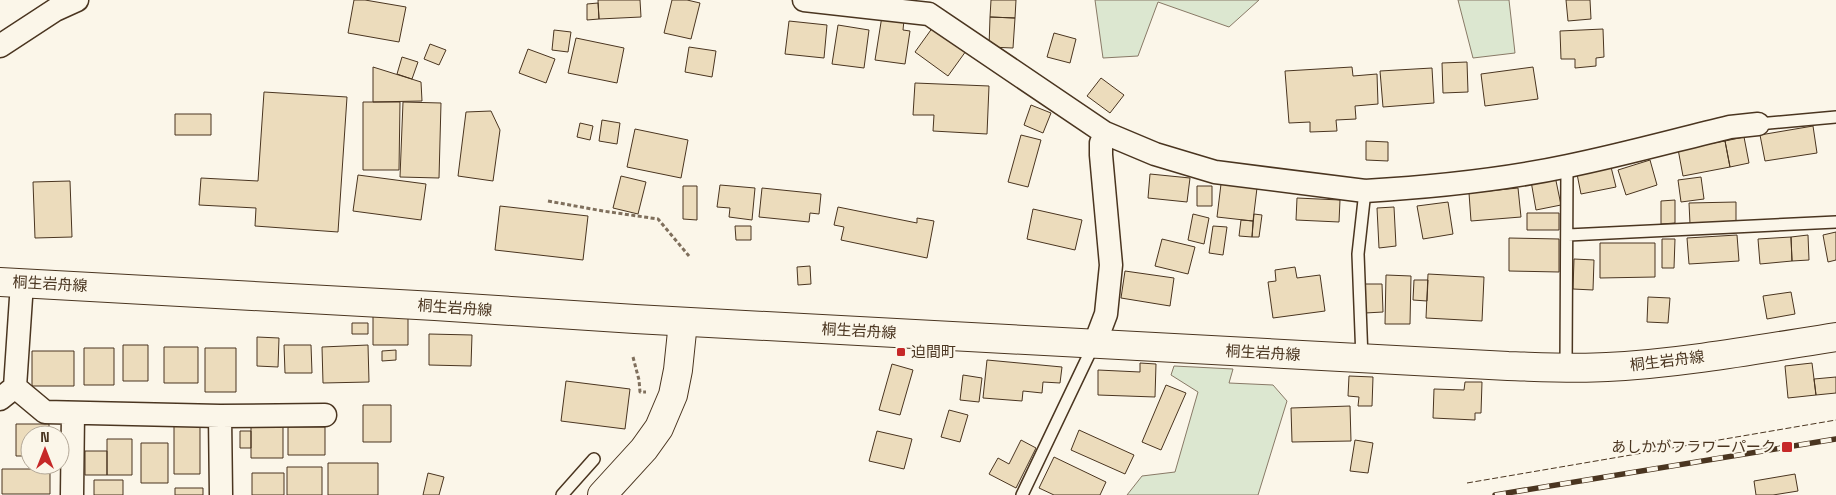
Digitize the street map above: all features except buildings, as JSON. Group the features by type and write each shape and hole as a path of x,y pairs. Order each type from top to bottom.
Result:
{"main road":[{"name":"桐生岩舟線","path":"11,282 683,322 1362,359 1566,368 1641,365 1836,336"},
{"path":"602,495 644,449 659,428 672,395 678,370 683,322"}],"street":[{"path":"804,0 928,7 1105,133 1156,154 1215,172 1365,191 1492,179 1567,167 1730,127 1758,124"},
{"path":"0,46 68,2"},
{"path":"1095,343 1106,314 1111,265 1101,155 1101,143 1105,133"},
{"path":"11,282 7,393 45,412 220,416 325,415"},
{"path":"72,412 72,495"},
{"path":"220,416 221,495"}],"lane":[{"path":"1758,124 1836,117"},
{"path":"1566,368 1567,167"},
{"path":"1362,359 1358,254 1365,191"},
{"path":"1568,235 1836,222"},
{"path":"1022,495 1095,343"},
{"path":"562,495 594,459"}],"path":[{"path":"548,201 603,212 658,219 689,256"},
{"path":"633,357 640,392"}],"green space":[{"path":"1095,0 1259,0 1229,27 1158,2 1138,56 1103,58"},
{"path":"1458,0 1509,0 1515,53 1473,58"},
{"path":"1174,366 1233,369 1229,383 1273,385 1287,401 1258,495 1127,495 1142,476 1175,472 1198,392 1171,375"}],"railway":[{"path":"1495,495 1836,439"}],"fence":[{"path":"1467,483 1836,420"}],"place":[{"name":"迫間町","path":"901,352"},
{"name":"あしかがフラワーパーク","path":"1787,447"}]}
